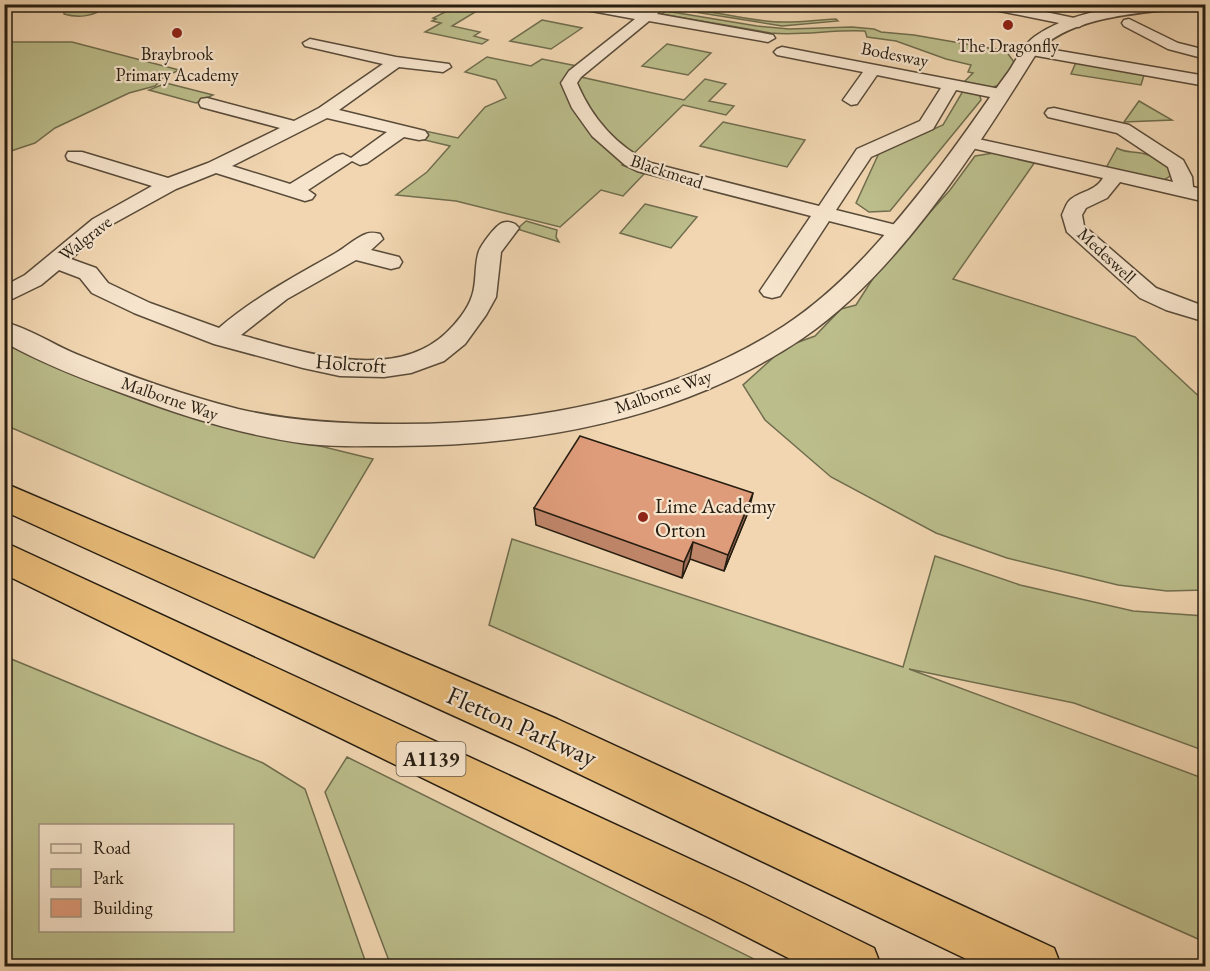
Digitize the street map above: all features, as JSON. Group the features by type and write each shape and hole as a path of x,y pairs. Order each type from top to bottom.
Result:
{"highway":[{"path":"4,490 52,516"},
{"name":"Fletton Parkway","path":"4,496 542,734 1036,966"},
{"name":"A1139","path":"4,556 706,891 856,966"}],"street":[{"path":"575,4 645,11 768,38"},
{"path":"985,4 1079,23"},
{"name":"Malborne Way","path":"4,330 86,369 156,395 228,418 309,433 413,437 508,430 581,417 626,406 690,385 750,359 804,326 845,290 900,233 969,142 1000,94 1044,40 1079,23 1115,13 1189,4"},
{"name":"Blackmead","path":"645,11 568,83 574,99 615,151 644,168 825,212 900,233"},
{"path":"1130,27 1173,46 1206,55"},
{"path":"1044,40 1206,81"},
{"path":"310,42 396,62 443,67"},
{"name":"Bodesway","path":"782,52 1000,94"},
{"name":"Walgrave","path":"4,296 33,280 99,223 169,185 215,167 325,112 367,85 396,62"},
{"path":"851,100 873,69"},
{"path":"772,291 864,153 927,125 951,85"},
{"path":"207,103 297,127"},
{"path":"215,167 299,193 352,160 410,133 325,112"},
{"path":"1053,113 1123,129 1176,164 1182,177 1183,190"},
{"path":"969,142 1206,196"},
{"path":"75,156 169,185"},
{"name":"Medeswell","path":"1114,175 1110,186 1098,196 1077,204 1072,215 1074,228 1148,292 1174,305 1205,316"},
{"name":"Holcroft","path":"57,261 88,273 100,288 142,308 224,338 303,360 340,367 384,368 411,364 435,356 456,338 474,315 484,297 490,251 508,228"},
{"path":"224,338 246,318 288,288 363,246 391,262"}],"green space":[{"path":"77,5 105,6 86,16 64,14 64,10"},
{"path":"651,5 680,7 775,22 836,19 838,21 782,26"},
{"path":"455,7 477,11 452,26 480,32 474,36 488,40 482,44 425,32 441,23 432,21 436,19 433,18"},
{"path":"666,11 789,29 852,27 874,29 881,32 914,35 1006,51 1014,62 1000,85 985,89 963,83 973,73 968,72 971,65 946,59 896,41 867,37 865,31 771,33 661,14"},
{"path":"542,20 582,28 551,49 510,41"},
{"path":"5,42 72,42 179,70 163,78 155,86 129,93 55,128 35,143 5,153"},
{"path":"667,44 711,53 688,75 642,66"},
{"path":"487,57 531,66 542,59 582,67 572,75 684,100 705,79 726,84 709,101 734,106 726,115 683,105 622,165 644,174 623,196 601,190 560,227 456,201 396,195 427,172 450,146 416,138 425,131 458,138 485,107 506,98 496,80 465,72"},
{"path":"1076,62 1144,75 1141,85 1071,74"},
{"path":"166,83 213,95 196,103 149,90"},
{"path":"963,91 971,91 980,96 981,100 890,211 869,212 856,203 879,153 943,125"},
{"path":"1139,101 1172,120 1124,122"},
{"path":"723,122 805,140 787,167 700,146"},
{"path":"1117,148 1154,157 1172,170 1170,176 1164,180 1106,168"},
{"path":"1000,152 1035,162 953,279 1135,337 1205,402 1205,590 1167,591 1118,585 1007,558 936,533 831,477 765,420 743,385 785,347 815,336 841,309 856,305 879,269 950,190 975,156"},
{"path":"645,204 697,217 671,248 620,233"},
{"path":"526,221 557,230 556,237 559,242 517,229"},
{"path":"4,334 150,404 373,459 314,558 5,425"},
{"path":"512,539 903,667 935,556 1020,585 1133,611 1205,616 1205,751 1074,703 909,669 1205,779 1205,942 489,625"},
{"path":"4,656 263,763 305,789 367,966 5,966"},
{"path":"347,757 768,966 391,966 325,792"}],"building":[{"name":"Lime Academy Orton","path":"580,436 753,493 728,555 693,542 684,562 534,508"}],"place":[{"name":"The Dragonfly","path":"1008,25"},
{"name":"Braybrook Primary Academy","path":"177,33"},
{"name":"Lime Academy Orton","path":"643,517"}]}
